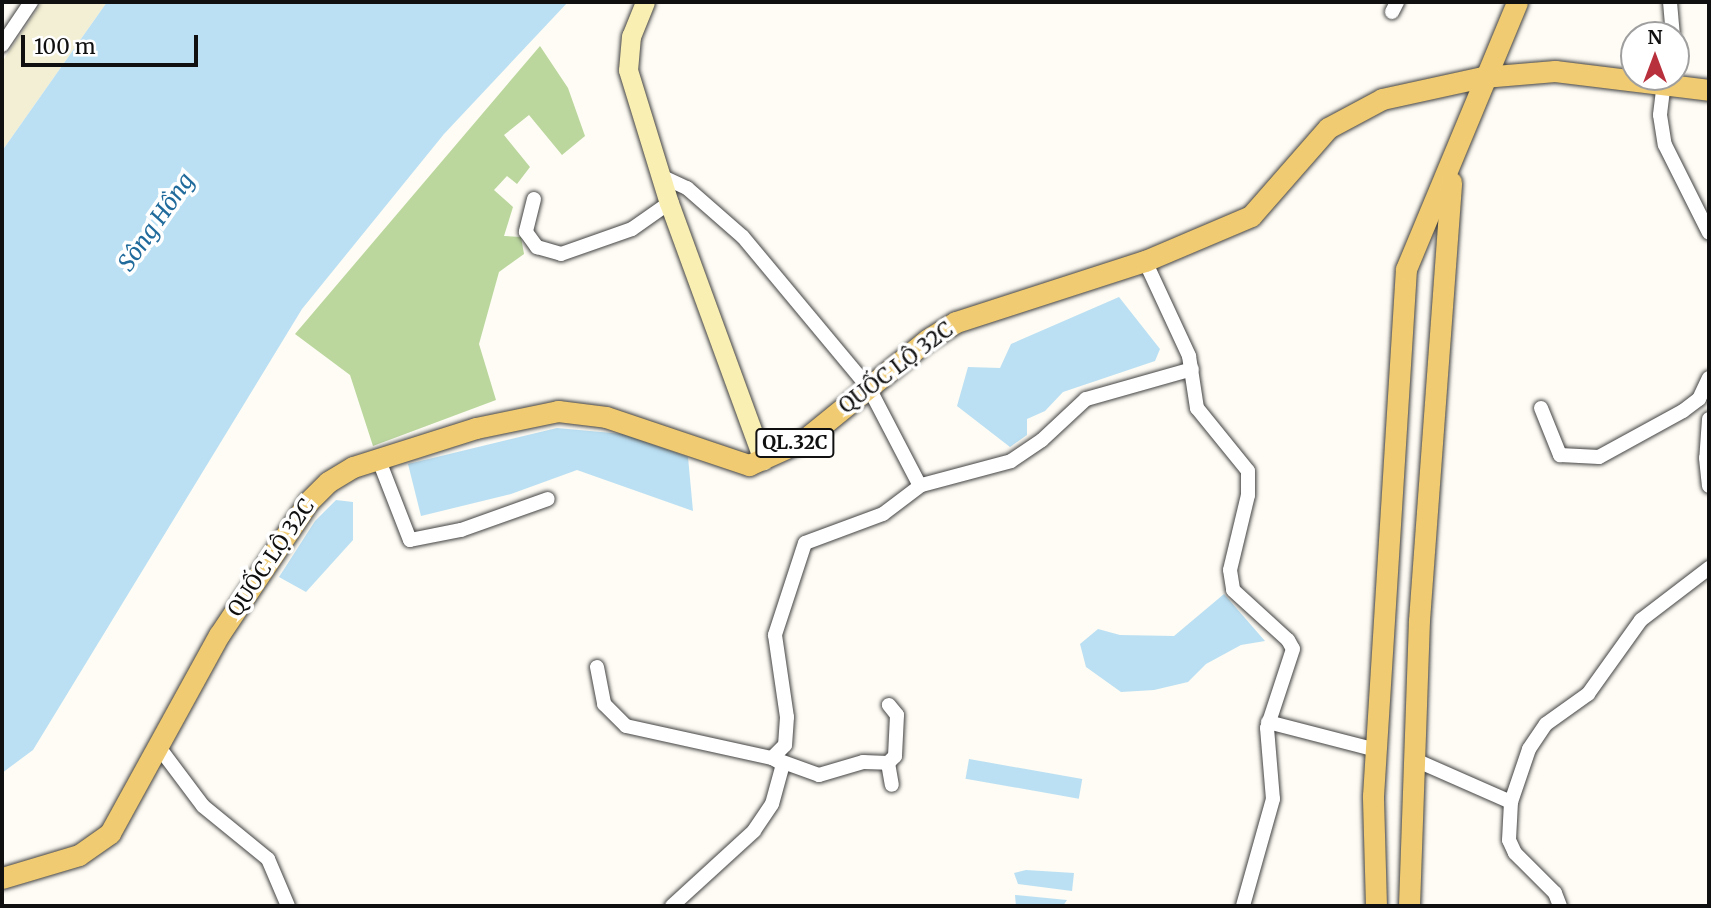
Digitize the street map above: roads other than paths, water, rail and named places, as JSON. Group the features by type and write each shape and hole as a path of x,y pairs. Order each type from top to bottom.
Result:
{"main road":[{"path":"1376,906 1376,750 1406,269 1452,165 1483,77 1517,2"},
{"name":"QUỐC LỘ 32C","path":"2,878 79,855 105,839 158,746 193,676 308,502 339,474 378,458 476,428 558,411 606,417 749,465 804,440 956,322 1145,261 1251,216 1315,142 1342,118 1400,93 1483,77 1555,71 1620,77"},
{"name":"QUỐC LỘ 32C","path":"1690,85 1709,90"},
{"path":"1409,906 1413,759 1452,165"}],"street":[{"path":"2,45 31,2"},
{"path":"645,2 631,36 628,70 669,204 763,460"},
{"path":"1670,2 1672,21"},
{"path":"1669,91 1660,116 1665,145 1709,233"},
{"path":"661,176 687,188 743,237 869,388 907,455 918,486"},
{"path":"534,199 526,233 537,247 561,254 632,229 669,204"},
{"path":"1145,261 1192,369 1197,408 1241,459 1249,479 1230,570 1233,590 1288,640 1293,649 1268,722 1273,799 1243,906"},
{"path":"772,758 786,744 787,717 775,654 776,627 797,579 805,543 883,514 918,486 1011,461 1042,440 1086,399 1192,369"},
{"path":"1541,408 1560,455 1599,457 1683,411 1699,399 1709,379"},
{"path":"1709,419 1709,486"},
{"path":"378,458 410,540 460,530 548,499"},
{"path":"1560,906 1555,894 1512,849 1511,802 1540,731 1588,694 1641,620 1709,568"},
{"path":"597,667 604,704 626,726 772,758 819,775 863,762 888,762 895,756 897,716 889,705"},
{"path":"1268,722 1376,750"},
{"path":"158,746 203,806 268,859 288,906"},
{"path":"672,906 709,868 743,841 772,804 783,764 772,758"},
{"path":"1413,759 1511,802"},
{"path":"888,762 892,785"}],"water":[{"name":"Sông Hồng","path":"107,2 568,2 444,134 302,309 33,750 2,773 2,151"},
{"path":"1119,297 1160,349 1155,361 1063,392 1045,411 1027,419 1027,435 1010,447 957,406 968,367 1000,368 1011,344"},
{"path":"557,428 623,434 688,457 693,511 577,470 511,494 421,516 408,464"},
{"path":"336,500 353,502 353,540 306,592 279,577 315,521"},
{"path":"1224,594 1265,641 1241,645 1206,664 1188,682 1154,690 1121,692 1086,667 1080,644 1098,629 1120,635 1174,636"},
{"path":"969,759 1082,779 1079,799 966,779"},
{"path":"1026,870 1074,873 1072,891 1018,884 1014,873"},
{"path":"1015,895 1067,900 1063,906 1016,906"}]}
